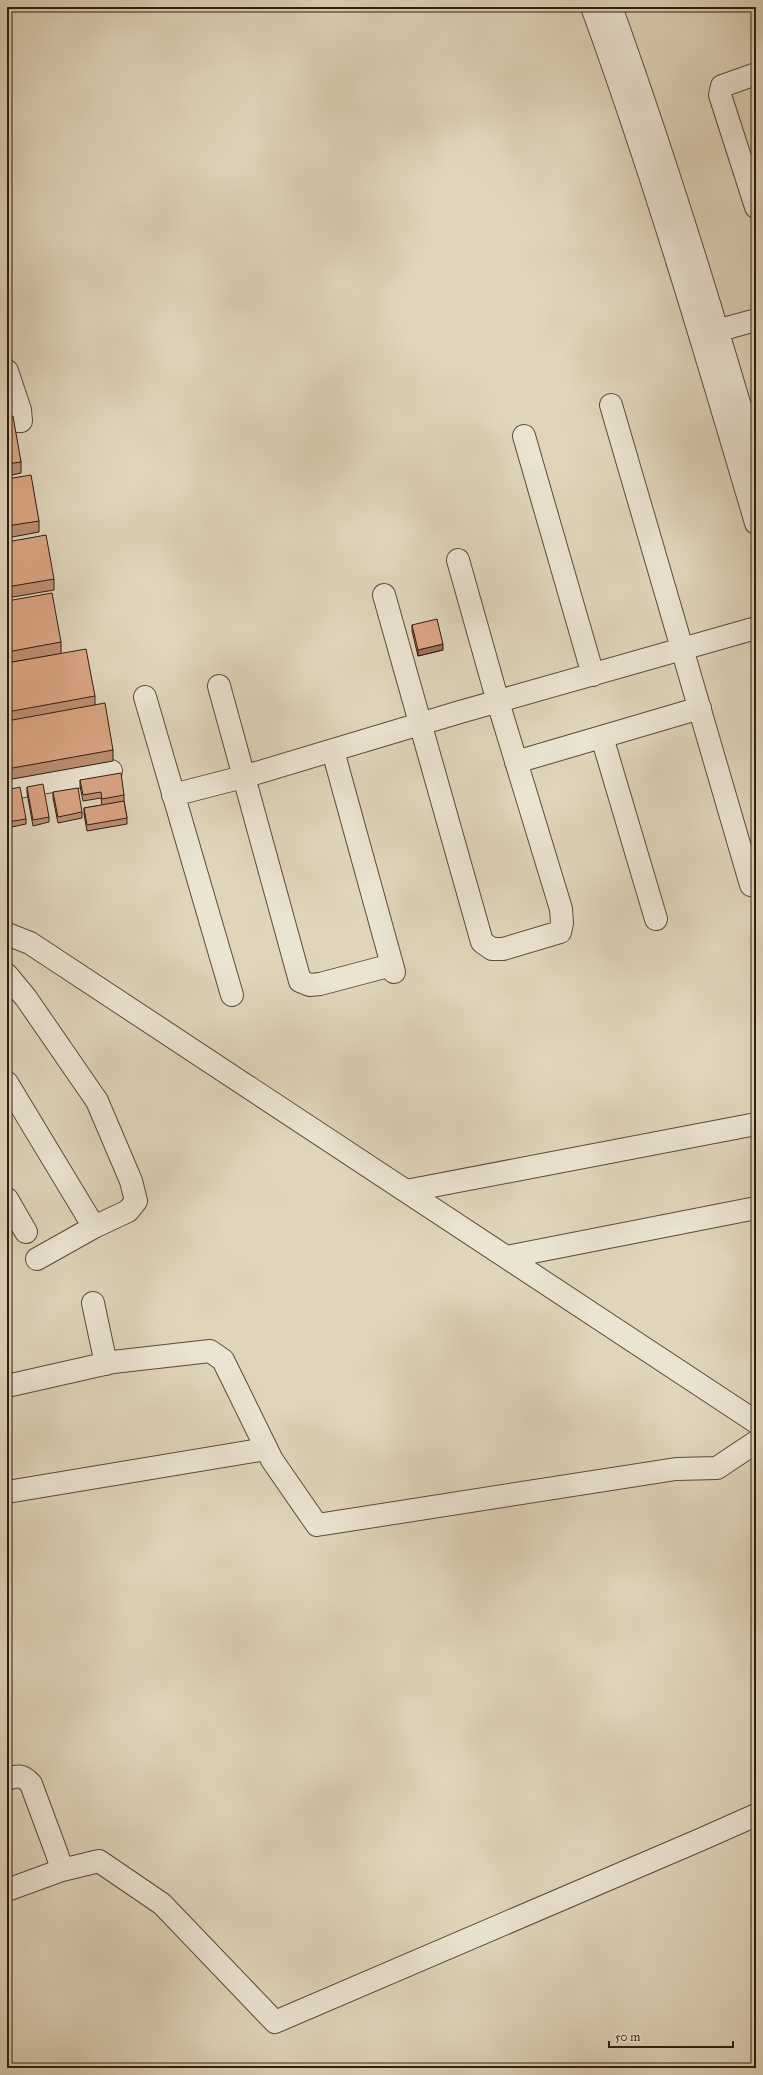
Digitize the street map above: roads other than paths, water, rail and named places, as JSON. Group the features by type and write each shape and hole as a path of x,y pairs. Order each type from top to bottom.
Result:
{"street":[{"path":"592,7 613,38 710,333 756,461"},
{"path":"612,7 613,38"},
{"path":"756,74 727,82 722,86 720,95 756,207"},
{"path":"710,333 756,320"},
{"path":"710,333 756,523"},
{"path":"7,352 7,366"},
{"path":"7,371 20,410 21,421 7,421"},
{"path":"611,405 751,885"},
{"path":"524,436 593,675"},
{"path":"384,595 482,942 492,950 503,949 560,932 562,924 560,909 498,702 458,560"},
{"path":"173,795 243,777 420,724 756,628"},
{"path":"219,686 300,981 310,986 393,969 332,751"},
{"path":"145,698 232,995"},
{"path":"516,762 700,708"},
{"path":"602,737 656,919"},
{"path":"7,789 111,770"},
{"path":"7,934 30,943 756,1422"},
{"path":"7,953 30,943"},
{"path":"7,975 35,1011 97,1101 131,1181 136,1201 128,1211 94,1227 37,1259"},
{"path":"7,1083 94,1227"},
{"path":"406,1191 756,1124"},
{"path":"7,1199 26,1232"},
{"path":"507,1258 756,1208"},
{"path":"93,1303 106,1364"},
{"path":"7,1386 106,1364 210,1351 223,1360 272,1460 317,1525 676,1469 717,1468 756,1442"},
{"path":"7,1492 266,1449"},
{"path":"7,1779 16,1775 25,1777 31,1784 58,1854 62,1870"},
{"path":"7,1890 62,1870 99,1861 162,1904 275,2022 694,1843 756,1814"}]}
